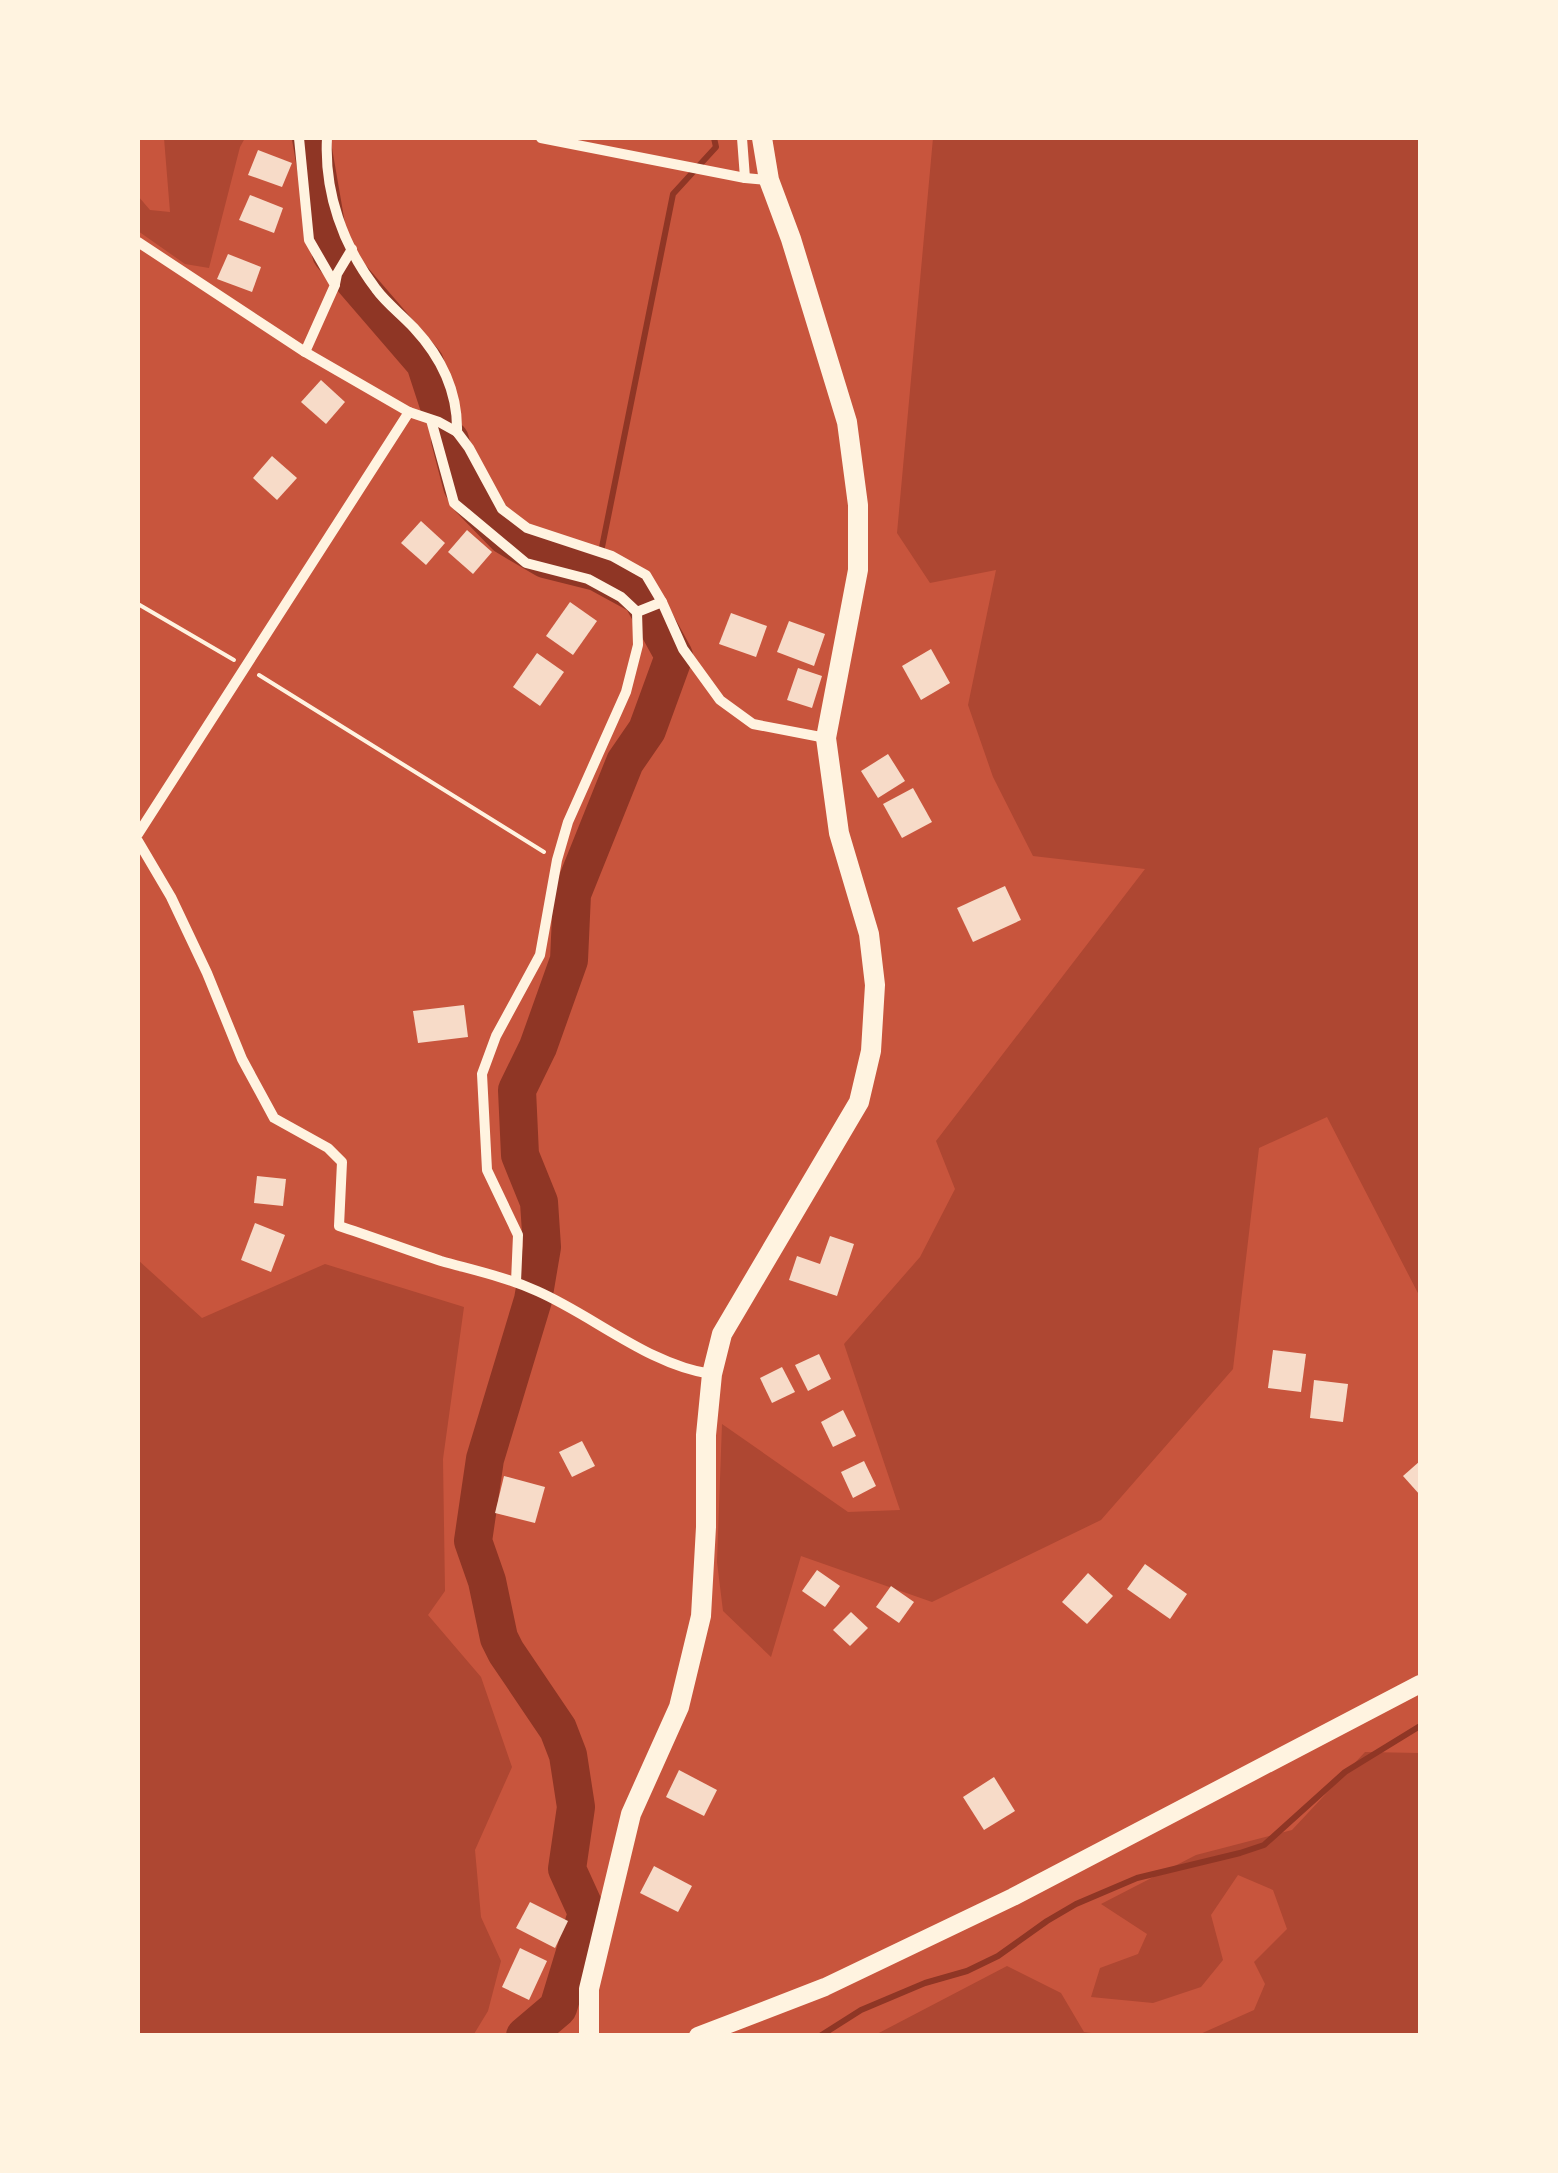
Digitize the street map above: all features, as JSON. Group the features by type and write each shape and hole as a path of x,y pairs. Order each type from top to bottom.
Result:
{"main road":[{"path":"589,2036 588,1989 631,1814 680,1706 701,1616 706,1435 712,1374 722,1334 859,1102 871,1052 875,986 868,934 839,833 826,738 858,570 858,504 847,422 770,180 762,138"},
{"path":"698,2036 825,1986 1013,1897 1420,1684"}],"street":[{"path":"299,138 309,240 336,280"},
{"path":"327,138 326,160 338,226 349,253 444,367 457,412 457,432"},
{"path":"540,138 770,180"},
{"path":"742,138 745,178"},
{"path":"138,242 305,352 409,412 457,432 502,509 527,528 612,556 646,576 683,649 720,700 752,724 826,738"},
{"path":"305,352 349,253"},
{"path":"138,834 409,412"},
{"path":"431,420 454,503 526,562 588,579 639,611"},
{"path":"639,611 659,603"},
{"path":"521,1284 518,1236 487,1170 482,1074 496,1036 540,955 557,860 568,822 626,692 638,645 639,611"},
{"path":"138,842 171,897 242,1059 274,1118 328,1148 342,1162 338,1226 521,1284 691,1371 712,1374"}],"path":[{"path":"138,604 557,860"}],"shaded area":[{"path":"164,138 245,138 209,268 185,264 138,231 138,196 150,210 170,212"},
{"path":"933,138 1420,138 1420,1297 1327,1117 1259,1148 1233,1369 1101,1520 932,1602 801,1556 771,1657 723,1611 717,1562 722,1424 848,1512 900,1510 844,1344 920,1257 955,1189 936,1141 1145,869 1033,856 993,777 968,705 996,570 930,583 897,533"},
{"path":"138,1260 202,1318 325,1264 464,1307 443,1459 445,1591 428,1615 481,1677 512,1767 475,1850 481,1917 501,1961 488,2011 474,2034 138,2035"},
{"path":"1365,1752 1420,1753 1420,2035 1198,2035 1254,2010 1265,1984 1254,1962 1287,1929 1273,1890 1238,1875 1211,1915 1223,1960 1201,1987 1153,2003 1091,1997 1100,1968 1138,1954 1147,1934 1101,1904 1196,1855 1292,1830"},
{"path":"1007,1966 1061,1993 1084,2032 1106,2035 875,2035"}],"building":[{"path":"258,150 292,163 282,187 248,175"},
{"path":"250,195 283,208 274,233 239,220"},
{"path":"228,254 261,267 252,292 217,279"},
{"path":"321,380 345,402 326,424 301,402"},
{"path":"272,456 297,478 277,500 253,478"},
{"path":"421,521 445,543 426,565 401,543"},
{"path":"467,530 492,552 473,574 448,552"},
{"path":"570,602 597,621 573,655 546,636"},
{"path":"731,613 767,626 756,657 719,644"},
{"path":"789,621 825,634 814,666 777,652"},
{"path":"931,649 950,683 921,700 902,666"},
{"path":"537,653 564,672 540,706 513,687"},
{"path":"798,668 822,676 812,708 787,700"},
{"path":"888,754 905,781 878,798 861,771"},
{"path":"913,788 932,822 902,838 883,804"},
{"path":"1005,886 1021,920 973,942 957,908"},
{"path":"464,1005 468,1037 418,1043 413,1011"},
{"path":"257,1176 286,1179 283,1206 254,1203"},
{"path":"255,1223 285,1235 271,1272 241,1260"},
{"path":"830,1236 854,1244 837,1296 789,1280 797,1256 820,1264"},
{"path":"1273,1350 1306,1354 1301,1392 1268,1388"},
{"path":"819,1354 831,1379 808,1391 795,1365"},
{"path":"782,1367 795,1392 772,1403 760,1378"},
{"path":"1314,1380 1348,1384 1343,1422 1310,1418"},
{"path":"843,1410 856,1436 833,1447 821,1422"},
{"path":"582,1441 595,1466 572,1477 559,1452"},
{"path":"864,1461 876,1486 853,1498 841,1472"},
{"path":"1420,1461 1420,1495 1403,1476"},
{"path":"504,1476 545,1487 535,1523 495,1513"},
{"path":"1145,1564 1187,1594 1170,1619 1127,1589"},
{"path":"817,1570 840,1586 825,1607 802,1591"},
{"path":"1088,1573 1113,1596 1087,1624 1062,1602"},
{"path":"891,1586 914,1602 899,1623 876,1607"},
{"path":"851,1612 868,1628 850,1646 833,1630"},
{"path":"679,1770 717,1790 704,1816 666,1797"},
{"path":"994,1777 1015,1811 984,1830 963,1797"},
{"path":"654,1866 692,1886 678,1912 640,1893"},
{"path":"530,1902 568,1921 555,1948 516,1928"},
{"path":"520,1948 547,1961 529,2000 502,1987"}],"waterway":[{"path":"311,138 331,254 425,363 440,409"},
{"path":"597,572 673,194 716,147 714,138"},
{"path":"450,440 462,486 506,536 545,559 597,572 641,596 674,656 647,730 625,762 572,894 569,960 538,1047 517,1090 520,1155 539,1202 542,1247 533,1300 485,1459 473,1541 487,1581 499,1638 558,1729 568,1755 576,1807 567,1869 587,1913 558,2008 525,2036"},
{"path":"820,2036 861,2010 998,1956 1076,1904 1137,1878 1264,1845 1345,1772 1420,1726"}]}
